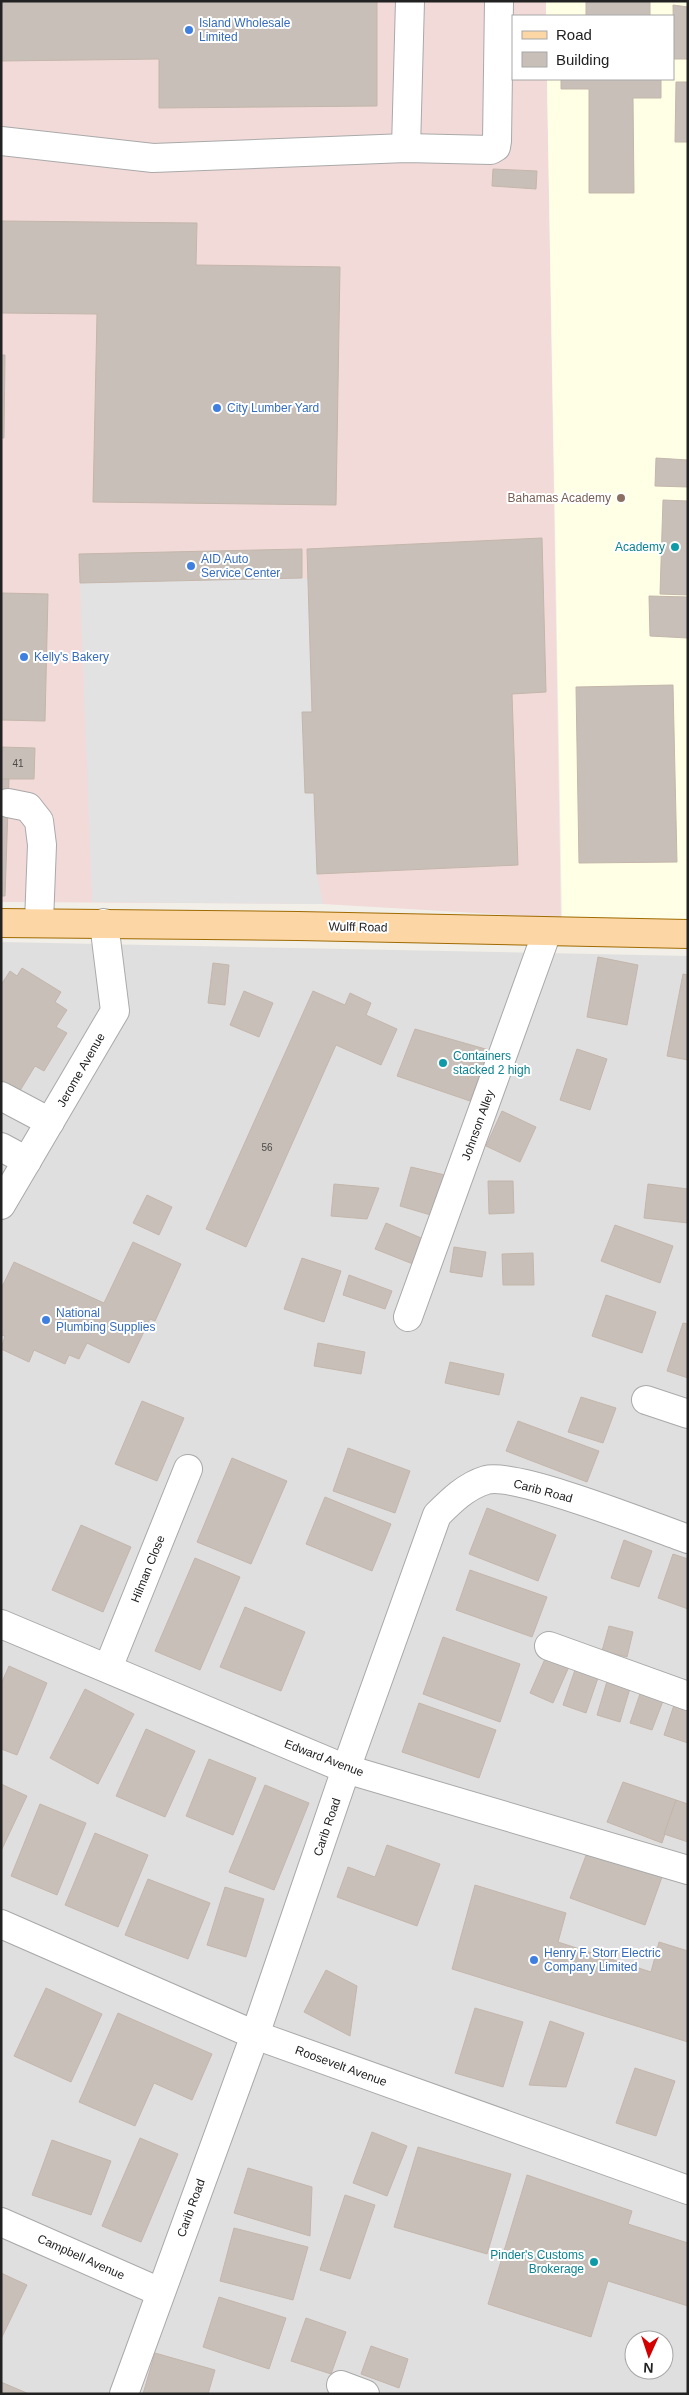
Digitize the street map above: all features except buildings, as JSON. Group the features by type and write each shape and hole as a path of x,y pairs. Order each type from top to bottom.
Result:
{"main road":[{"name":"Wulff Road","path":"1,918 34,922"},
{"name":"Wulff Road","path":"1,923 104,923 688,934"}],"street":[{"path":"406,148 410,1"},
{"path":"1,141 154,158 406,148 491,150 496,147 499,1"},
{"path":"8,803 28,807 39,821 42,845 34,922"},
{"name":"Jerome Avenue","path":"1,1205 115,1011 104,923"},
{"name":"Johnson Alley","path":"408,1317 547,932"},
{"path":"1,1096 50,1122"},
{"path":"1,1147 27,1161"},
{"path":"646,1400 688,1414"},
{"name":"Hilman Close","path":"108,1668 188,1469"},
{"name":"Carib Road","path":"124,2394 255,2036 346,1769 437,1516 458,1494 487,1480 519,1482 688,1538"},
{"name":"Edward Avenue","path":"1,1624 346,1769 688,1870"},
{"path":"549,1646 688,1696"},
{"name":"Roosevelt Avenue","path":"1,1924 255,2036 688,2190"},
{"name":"Campbell Avenue","path":"1,2222 160,2292"}],"shaded area":[{"path":"1,1 546,1 546,15 512,15 512,80 547,80 561,918 323,904 1,902"},
{"name":"Bahamas Academy","path":"546,1 688,1 688,919 562,918 547,80 674,80 674,15 546,15"},
{"path":"308,579 317,874 323,904 92,902 80,583"},
{"path":"1,942 688,956 688,2394 1,2394"}],"place":[{"name":"Island Wholesale Limited","path":"189,30"},
{"name":"City Lumber Yard","path":"217,408"},
{"name":"Bahamas Academy","path":"621,498"},
{"name":"Academy","path":"675,547"},
{"name":"AID Auto Service Center","path":"191,566"},
{"name":"Kelly's Bakery","path":"24,657"},
{"name":"Containers stacked 2 high","path":"443,1063"},
{"name":"National Plumbing Supplies","path":"46,1320"},
{"name":"Henry F. Storr Electric Company Limited","path":"534,1960"},
{"name":"Pinder's Customs Brokerage","path":"594,2262"}]}
